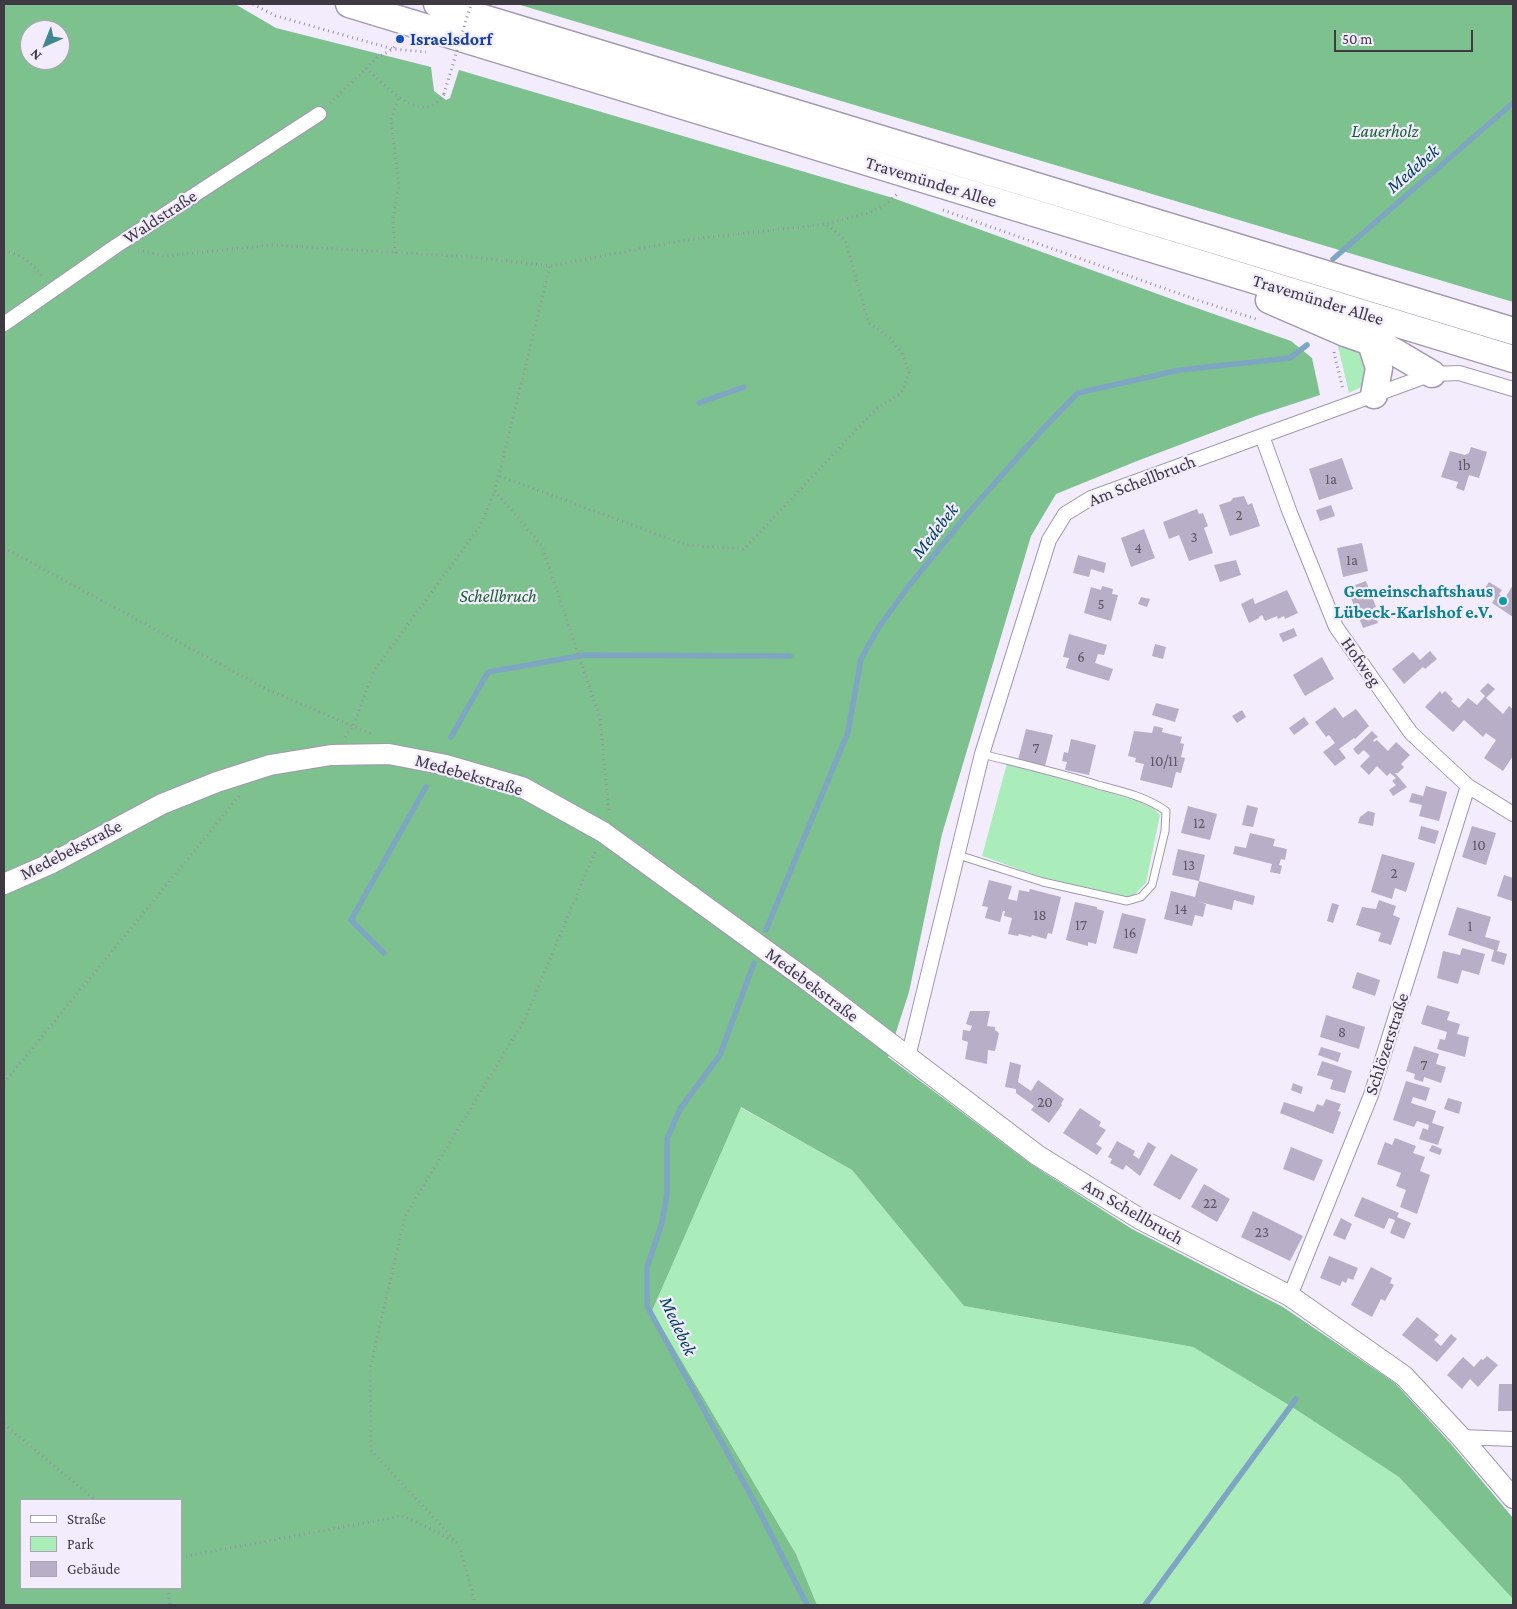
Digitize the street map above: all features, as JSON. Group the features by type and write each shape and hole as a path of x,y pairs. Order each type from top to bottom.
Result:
{"highway":[{"name":"Travemünder Allee","path":"349,4 1513,360"},
{"name":"Travemünder Allee","path":"437,4 1513,331"},
{"path":"1144,247 1370,343 1388,348 1432,374"},
{"path":"1370,343 1379,368 1374,395"}],"street":[{"name":"Waldstraße","path":"4,324 116,246 319,114"},
{"path":"1432,374 1459,373 1513,389"},
{"name":"Am Schellbruch","path":"1432,374 1091,498 1065,514 1049,540 982,754 908,1057 1045,1160 1140,1219 1290,1296 1404,1376 1461,1437 1513,1498"},
{"name":"Hofweg","path":"1262,436 1290,513 1336,627 1411,733 1468,786 1513,814"},
{"name":"Medebekstraße","path":"4,884 52,863 162,804 217,782 270,765 331,755 389,754 446,764 522,787 603,832 811,983 908,1057"},
{"name":"Schlözerstraße","path":"1290,1296 1371,1096 1468,786"},
{"path":"1461,1437 1513,1439"}],"lane":[{"path":"958,855 1043,882 1127,901 1141,897 1152,885 1165,830 1166,812 1161,808 1120,791 982,754"}],"path":[{"path":"253,4 276,16 393,49 428,52"},
{"path":"366,68 399,97 412,105 427,108 439,103 444,94 471,4"},
{"path":"319,114 378,56 393,49 400,39"},
{"path":"446,54 465,60"},
{"path":"395,253 393,219 399,185 390,120 399,97"},
{"path":"116,246 165,256 272,245 471,258 550,266 686,240 826,224 871,212 886,204 897,194 888,191"},
{"path":"934,207 1200,301 1257,319"},
{"path":"500,476 686,545 744,549 876,409 901,393 909,373 902,354 890,338 869,323 845,240 826,224"},
{"path":"4,251 18,254 37,269 52,290"},
{"path":"331,755 352,726 374,671 480,526 496,491 550,266"},
{"path":"1332,343 1346,405"},
{"path":"474,1605 459,1545 371,1450 370,1369 405,1216 525,1019 610,816 600,719 542,546 496,491"},
{"path":"4,548 266,689 378,737"},
{"path":"4,1083 244,790"},
{"path":"4,1424 94,1499"},
{"path":"182,1557 402,1516 433,1530 459,1545"},
{"path":"168,1589 170,1605"}],"green space":[{"name":"Schellbruch","path":"4,4 235,4 276,28 431,67 434,91 446,100 450,98 459,70 893,198 1291,341 1312,358 1320,395 1256,416 1056,494 1031,536 942,834 909,992 888,1057 1031,1164 1132,1229 1283,1307 1395,1383 1451,1444 1513,1518 1513,1599 1399,1477 1292,1407 1193,1347 964,1306 852,1170 741,1107 652,1311 796,1554 817,1605 4,1605"},
{"name":"Lauerholz","path":"517,4 1513,4 1513,302 1416,273"},
{"path":"1336,338 1363,348 1368,359 1363,386 1349,393"},
{"path":"1007,763 1137,801 1154,809 1160,815 1146,883 1134,895 1125,899 1044,878 982,856"},
{"path":"740,1107 852,1170 964,1306 1193,1347 1292,1407 1399,1477 1513,1599 1513,1605 817,1605 796,1554 652,1311"}],"building":[{"path":"1471,447 1487,452 1479,478 1469,475 1464,491 1456,488 1458,482 1441,477 1450,451 1465,455 1469,453"},
{"path":"1342,458 1353,489 1319,500 1309,469"},
{"path":"1244,496 1248,505 1252,503 1260,526 1230,536 1219,505 1231,501 1233,498"},
{"path":"1331,505 1335,516 1320,521 1316,510"},
{"path":"1197,509 1199,514 1203,513 1208,526 1204,528 1213,553 1189,561 1179,535 1169,539 1163,522"},
{"path":"1144,529 1155,558 1131,567 1121,538"},
{"path":"1362,543 1368,571 1343,577 1337,548"},
{"path":"1078,555 1106,563 1104,573 1091,569 1089,577 1073,573"},
{"path":"1236,560 1241,575 1220,582 1214,565"},
{"path":"1366,581 1376,607 1373,608 1378,623 1363,628 1347,588"},
{"name":"Gemeinschaftshaus Lübeck-Karlshof e.V.","path":"1489,582 1502,590 1499,594 1505,598 1513,585 1513,617 1492,603 1495,598 1483,591"},
{"path":"1102,586 1113,589 1112,594 1118,595 1111,621 1084,613 1091,587 1101,590"},
{"path":"1287,590 1298,613 1285,619 1284,616 1278,619 1277,616 1265,621 1262,615 1249,623 1241,604 1253,598 1255,604"},
{"path":"1141,597 1150,599 1147,607 1138,604"},
{"path":"1294,628 1297,636 1283,642 1279,634"},
{"path":"1069,634 1107,645 1104,655 1098,654 1095,663 1113,669 1109,681 1066,668 1069,658 1063,657"},
{"path":"1155,644 1166,647 1163,659 1152,656"},
{"path":"1430,651 1437,659 1425,669 1423,667 1404,684 1392,669 1413,652 1420,660"},
{"path":"1322,657 1334,679 1305,696 1293,675"},
{"path":"1488,683 1495,689 1486,698 1503,714 1509,706 1513,709 1513,756 1503,771 1484,758 1496,740 1486,733 1483,737 1464,720 1453,732 1425,707 1440,691 1442,694 1445,691 1453,699 1451,701 1459,708 1468,698 1477,705 1485,696 1480,691"},
{"path":"1156,703 1179,709 1175,722 1152,715"},
{"path":"1335,707 1343,718 1356,709 1369,726 1355,739 1339,749 1346,758 1335,766 1323,752 1335,743 1329,735 1326,737 1315,722"},
{"path":"1242,710 1246,717 1237,723 1232,716"},
{"path":"1304,717 1309,724 1294,735 1289,728"},
{"path":"1154,726 1163,728 1162,732 1182,737 1180,743 1184,744 1181,757 1185,758 1181,773 1176,772 1172,788 1140,780 1144,764 1135,762 1136,758 1128,756 1134,731 1152,733"},
{"path":"1026,729 1053,735 1045,766 1018,760"},
{"path":"1372,731 1378,737 1373,740 1374,742 1377,740 1388,751 1396,742 1410,755 1401,764 1404,767 1398,773 1395,773 1407,787 1393,796 1389,790 1396,785 1392,781 1396,778 1390,773 1387,776 1377,766 1369,775 1360,766 1370,756 1364,750 1358,755 1353,749"},
{"path":"1071,739 1096,745 1089,775 1065,770 1067,762 1062,761 1064,752 1068,753"},
{"path":"1426,786 1447,792 1439,821 1419,816 1422,805 1409,802 1412,793 1423,796"},
{"path":"1247,805 1258,808 1253,827 1242,825"},
{"path":"1188,806 1217,814 1210,840 1181,833"},
{"path":"1368,811 1375,813 1373,826 1358,823 1360,817"},
{"path":"1421,826 1439,831 1435,844 1418,839"},
{"path":"1472,826 1496,833 1486,865 1462,857"},
{"path":"1250,833 1275,839 1273,846 1287,849 1285,860 1281,859 1279,865 1282,866 1280,874 1270,872 1272,864 1233,854 1235,846 1246,848"},
{"path":"1178,849 1205,855 1199,881 1172,875"},
{"path":"1382,854 1415,863 1406,892 1395,888 1392,899 1371,892"},
{"path":"1504,875 1513,878 1512,901 1497,896"},
{"path":"989,880 1012,886 1008,899 1017,901 1019,890 1029,892 1030,889 1061,897 1052,934 1048,933 1046,939 1032,935 1031,937 1008,934 1012,918 1004,916 1005,911 1003,911 1000,922 985,918 988,907 982,906"},
{"path":"1199,881 1255,896 1253,905 1234,900 1232,910 1196,901 1206,904 1203,917 1195,915 1192,926 1164,919 1171,891 1195,897"},
{"path":"1379,900 1396,906 1393,915 1400,918 1391,945 1378,941 1381,933 1356,925 1362,907 1376,909"},
{"path":"1075,902 1097,907 1097,909 1104,911 1096,944 1088,942 1088,946 1066,940"},
{"path":"1332,903 1339,905 1333,923 1327,921"},
{"path":"1457,907 1491,917 1485,937 1500,941 1497,951 1507,954 1504,965 1491,961 1494,950 1448,935"},
{"path":"1122,913 1146,919 1137,954 1113,948"},
{"path":"1462,948 1485,954 1479,975 1462,970 1458,984 1437,978 1443,951 1460,955"},
{"path":"1357,972 1380,980 1375,996 1352,988"},
{"path":"1427,1005 1450,1012 1447,1020 1460,1024 1457,1034 1469,1037 1465,1057 1437,1049 1440,1039 1445,1040 1447,1032 1421,1024"},
{"path":"970,1011 990,1011 987,1026 995,1027 995,1030 999,1033 995,1051 988,1050 987,1064 965,1059 968,1042 962,1040 963,1030 970,1031 972,1026 966,1024"},
{"path":"1326,1015 1365,1027 1359,1049 1320,1037"},
{"path":"1414,1046 1439,1054 1436,1064 1446,1067 1441,1083 1424,1077 1423,1082 1414,1079 1415,1074 1406,1071"},
{"path":"1321,1047 1341,1053 1338,1062 1318,1055"},
{"path":"1322,1061 1352,1071 1345,1093 1330,1089 1333,1080 1317,1075"},
{"path":"1010,1062 1021,1065 1018,1082 1031,1091 1038,1080 1064,1099 1049,1123 1031,1110 1034,1106 1016,1093 1016,1089 1005,1087"},
{"path":"1406,1081 1430,1088 1426,1101 1413,1097 1411,1103 1436,1111 1432,1123 1444,1127 1438,1145 1419,1139 1423,1128 1428,1130 1429,1125 1417,1121 1414,1127 1393,1120"},
{"path":"1293,1083 1303,1087 1301,1094 1291,1090"},
{"path":"1448,1098 1462,1102 1459,1114 1444,1109"},
{"path":"1326,1099 1341,1104 1338,1111 1341,1112 1333,1134 1280,1113 1284,1102 1314,1112 1317,1104 1323,1106"},
{"path":"1080,1108 1101,1122 1099,1126 1106,1130 1096,1144 1102,1148 1097,1155 1063,1133"},
{"path":"1395,1138 1416,1146 1413,1153 1425,1157 1420,1171 1430,1175 1417,1214 1400,1207 1406,1190 1396,1186 1401,1173 1377,1164 1385,1142 1392,1145"},
{"path":"1117,1141 1135,1151 1133,1155 1139,1159 1148,1142 1156,1147 1140,1176 1126,1165 1123,1170 1110,1163 1112,1159 1108,1157"},
{"path":"1432,1145 1442,1149 1440,1155 1429,1151"},
{"path":"1291,1147 1323,1160 1314,1181 1283,1169"},
{"path":"1171,1154 1198,1169 1180,1200 1153,1185"},
{"path":"1204,1184 1230,1199 1217,1222 1191,1207"},
{"path":"1362,1197 1399,1213 1397,1217 1411,1223 1404,1239 1390,1233 1395,1220 1389,1218 1384,1229 1354,1216"},
{"path":"1253,1211 1303,1236 1290,1261 1241,1237"},
{"path":"1341,1218 1352,1224 1345,1240 1333,1235"},
{"path":"1329,1256 1358,1268 1353,1280 1348,1278 1346,1283 1342,1281 1340,1286 1320,1278"},
{"path":"1371,1267 1392,1278 1390,1283 1394,1285 1385,1301 1381,1299 1372,1317 1351,1305"},
{"path":"1417,1317 1439,1335 1434,1340 1441,1346 1451,1334 1457,1339 1437,1362 1402,1335"},
{"path":"1487,1356 1498,1365 1478,1387 1470,1379 1462,1389 1447,1375 1463,1357 1474,1367 1481,1359 1483,1360"},
{"path":"1499,1384 1513,1384 1513,1411 1498,1411"}],"waterway":[{"name":"Medebek","path":"1333,259 1513,103"},
{"name":"Medebek","path":"766,930 848,732 861,659 879,627 908,587 970,511 1042,430 1078,393 1180,370 1290,358 1307,345"},
{"path":"699,403 744,387"},
{"path":"451,737 488,672 585,655 790,656"},
{"path":"384,953 351,920 426,787"},
{"name":"Medebek","path":"754,963 720,1055 680,1109 667,1139 667,1194 662,1223 647,1267 647,1306 755,1503 807,1605"},
{"path":"1145,1605 1296,1399"}],"place":[{"name":"Israelsdorf","path":"400,39"},
{"name":"Gemeinschaftshaus Lübeck-Karlshof e.V.","path":"1503,601"}]}
